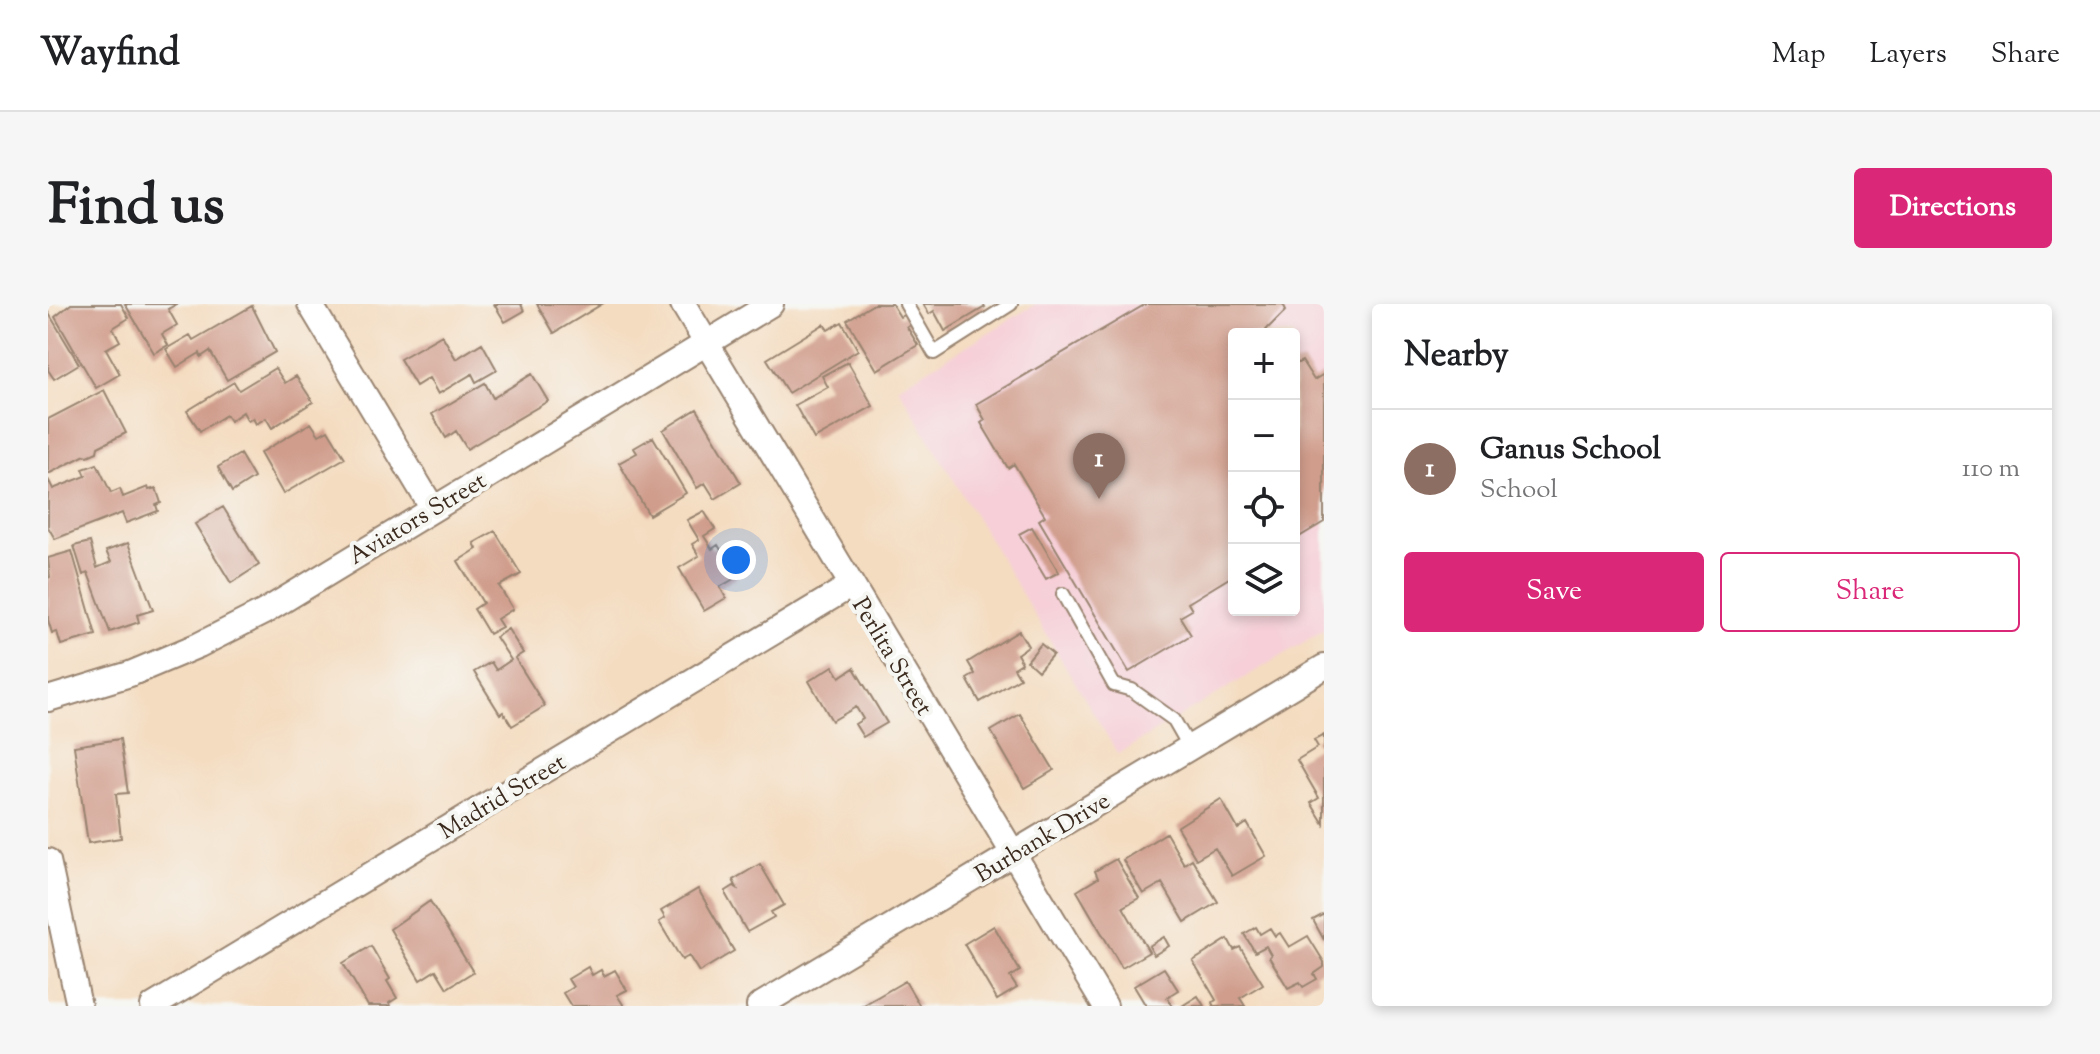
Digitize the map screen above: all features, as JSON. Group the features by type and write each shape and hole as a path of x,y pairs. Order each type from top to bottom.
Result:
{"street":[{"path":"310,304 433,509"},
{"name":"Perlita Street","path":"683,304 1105,1006"},
{"name":"Aviators Street","path":"48,699 130,674 199,645 264,612 771,304"},
{"name":"Madrid Street","path":"153,1006 850,586"},
{"name":"Burbank Drive","path":"759,1006 1324,667"},
{"path":"48,861 57,950 79,1006"}],"lane":[{"path":"906,304 934,353 1011,304"},
{"path":"1063,594 1114,685 1132,690 1174,720 1190,748"}],"shaded area":[{"path":"1036,304 1324,304 1324,630 1118,754 898,387"}],"building":[{"path":"71,304 121,304 129,318 113,328 120,341 106,349 120,374 96,388 55,317"},
{"path":"125,304 177,304 168,309 177,325 162,334 168,345 154,353"},
{"path":"494,304 521,304 524,311 505,322"},
{"path":"537,304 602,304 554,333"},
{"path":"874,304 892,304 900,317 905,314 912,324 907,327 918,345 877,370 847,320"},
{"path":"923,304 983,304 985,307 945,331 934,311 929,314"},
{"path":"1146,304 1283,304 1286,310 1268,328 1228,328 1228,579 1188,603 1192,610 1180,617 1191,635 1129,672 1039,520 1045,516 1014,464 1008,468 981,423 985,420 976,404"},
{"path":"252,306 275,352 227,380 210,351 201,357 200,353 177,367 166,349 190,335 193,340"},
{"path":"48,312 79,364 54,379 48,370"},
{"path":"842,322 858,350 788,393 767,359 824,324 828,330"},
{"path":"442,335 456,359 482,343 497,370 476,382 472,374 438,394 429,378 416,386 400,359"},
{"path":"1302,361 1314,380 1324,374 1324,522 1300,536"},
{"path":"848,362 873,406 814,439 795,405 828,387 822,376"},
{"path":"275,368 285,383 296,376 313,402 272,428 266,418 256,424 253,418 248,421 243,412 230,421 226,415 200,431 187,411 234,382 239,390"},
{"path":"532,374 548,401 467,449 456,431 446,438 432,414 485,383 493,398"},
{"path":"104,390 126,433 98,447 97,452 48,474 48,419"},
{"path":"697,409 741,483 715,499 705,483 697,488 663,430"},
{"path":"311,423 319,435 328,430 345,458 283,494 260,453"},
{"path":"653,437 686,493 649,515 619,463 637,453 634,448"},
{"path":"240,454 254,478 232,492 218,467"},
{"path":"97,464 111,493 120,489 123,497 148,487 149,490 156,488 161,503 156,505 158,511 126,523 122,513 55,539 48,527 48,479 53,489 86,476 83,469"},
{"path":"223,507 259,565 231,583 195,524"},
{"path":"704,511 715,529 704,536 712,549 718,545 737,577 720,587 726,598 704,611 679,568 699,556 692,544 699,540 687,520"},
{"path":"1032,527 1059,572 1046,579 1019,534"},
{"path":"495,531 521,574 499,586 513,609 497,619 502,627 489,634 474,609 483,603 458,561 477,549 474,543"},
{"path":"90,542 97,568 111,562 106,551 128,543 153,610 137,615 139,622 110,632 88,573 83,575 74,546"},
{"path":"72,551 96,635 61,645 57,632 52,633 48,620 48,558"},
{"path":"508,629 523,653 515,658 545,706 512,726 503,712 500,714 474,672 491,662 496,670 511,660 496,637"},
{"path":"1019,631 1028,646 1017,654 1022,663 1014,668 1020,678 980,702 967,679 975,674 968,662"},
{"path":"1041,644 1053,654 1038,671 1027,661"},
{"path":"833,666 840,677 854,668 887,723 863,737 855,724 863,719 856,707 832,721 809,681"},
{"path":"1020,714 1054,770 1024,788 991,731"},
{"path":"1324,735 1324,824 1311,803 1319,798 1297,760 1318,747 1314,740"},
{"path":"120,739 128,793 116,794 121,838 88,843 74,746"},
{"path":"1221,799 1238,829 1247,823 1266,856 1232,876 1215,848 1196,859 1177,827"},
{"path":"1166,833 1184,864 1192,859 1218,902 1185,922 1162,883 1143,894 1123,860"},
{"path":"1116,859 1139,898 1123,907 1149,952 1122,968 1077,891 1098,878 1095,871"},
{"path":"760,864 784,905 771,912 774,917 747,932 726,891 734,886 737,888 733,880"},
{"path":"698,889 734,951 699,972 689,956 682,960 659,922 665,918 661,911"},
{"path":"430,901 473,972 447,988 436,970 420,980 390,929"},
{"path":"1324,914 1324,940 1313,920"},
{"path":"994,926 1020,971 1010,977 1017,988 997,1000 964,944"},
{"path":"1256,927 1260,934 1270,928 1275,936 1280,933 1289,947 1308,936 1324,962 1324,967 1314,974 1317,979 1303,987 1300,982 1288,988 1269,957 1271,955 1266,946 1255,952 1244,934"},
{"path":"1164,937 1169,946 1154,955 1149,946"},
{"path":"1228,939 1234,950 1240,947 1263,984 1240,998 1245,1006 1214,1006 1212,1003 1216,1000 1193,961"},
{"path":"371,946 397,998 389,1003 390,1006 368,1006 343,963"},
{"path":"588,967 592,975 601,970 604,976 615,970 627,990 617,995 624,1006 571,1006 563,993 573,987 568,979"},
{"path":"1164,968 1178,990 1167,997 1172,1006 1146,1006 1134,986"},
{"path":"905,981 920,1006 862,1006"},
{"path":"1198,996 1204,1006 1182,1006"}],"place":[{"name":"Ganus School","path":"1099,499"}]}
